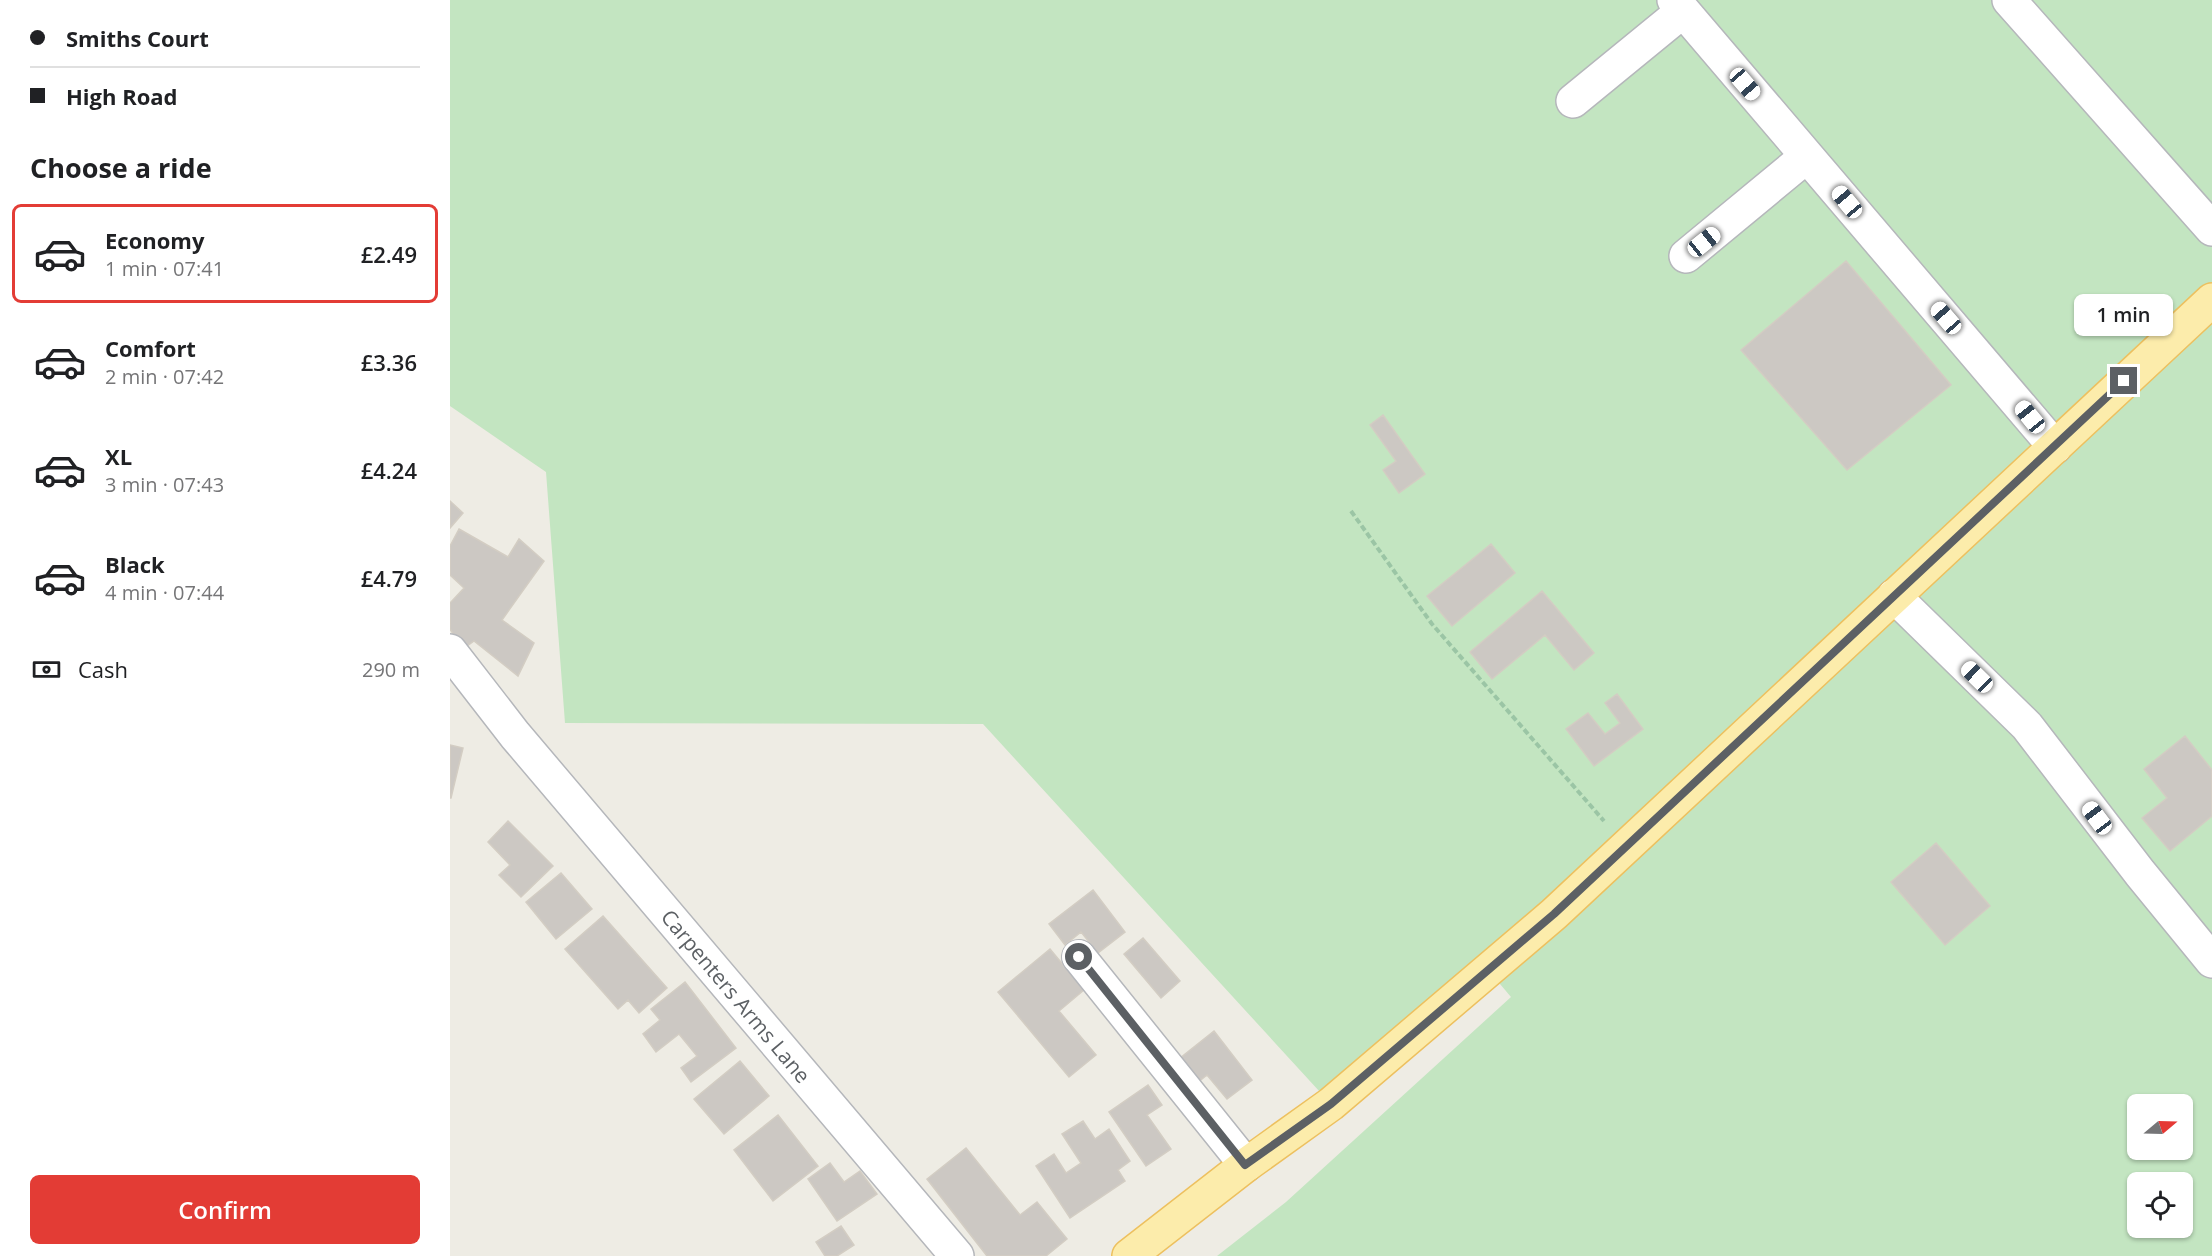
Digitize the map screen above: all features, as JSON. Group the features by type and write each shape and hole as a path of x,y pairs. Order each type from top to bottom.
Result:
{"main road":[{"path":"1129,1256 1245,1165 1331,1104 1505,957 2212,300"}],"street":[{"path":"2009,0 2212,229"},
{"path":"1573,101 1679,6 2055,447"},
{"path":"1686,256 1807,156"},
{"path":"1894,596 2027,726 2212,962"},
{"name":"Carpenters Arms Lane","path":"450,651 515,735 957,1256"},
{"path":"1079,957 1245,1165"}],"path":[{"path":"1351,511 1432,624 1626,847"}],"green space":[{"path":"450,0 2212,0 2212,1256 1217,1256 1286,1202 1511,997 1489,971 1331,1104 983,724 565,723 546,472 450,406"}],"building":[{"path":"1846,261 1951,385 1847,470 1741,350"},
{"path":"1383,415 1425,474 1399,493 1383,470 1396,461 1370,425"},
{"path":"450,501 463,513 450,528"},
{"path":"459,529 508,557 519,539 544,561 502,620 534,643 518,676 474,641 463,649 450,629 450,603 464,588 450,575 450,546"},
{"path":"1491,544 1515,573 1452,626 1427,596"},
{"path":"1542,591 1594,653 1574,670 1545,635 1492,679 1470,652"},
{"path":"1617,694 1643,729 1594,766 1566,729 1588,713 1605,734 1620,723 1605,703"},
{"path":"2185,736 2212,770 2212,816 2170,851 2142,818 2167,798 2144,769"},
{"path":"450,745 463,748 451,798 450,798"},
{"path":"508,821 553,866 521,897 499,875 510,865 488,842"},
{"path":"1936,843 1990,906 1945,945 1891,882"},
{"path":"561,873 592,909 556,939 526,902"},
{"path":"1093,890 1125,932 1098,953 1081,932 1065,945 1049,924"},
{"path":"603,916 667,988 639,1013 628,1000 618,1009 565,949"},
{"path":"1143,938 1180,981 1161,998 1124,954"},
{"path":"1050,949 1084,990 1059,1011 1096,1055 1069,1077 998,992"},
{"path":"685,982 736,1048 691,1082 681,1068 697,1056 679,1034 656,1052 643,1034 660,1020 651,1009"},
{"path":"1214,1031 1252,1080 1227,1099 1207,1075 1192,1087 1174,1063"},
{"path":"740,1061 769,1096 724,1134 694,1099"},
{"path":"1148,1085 1162,1105 1147,1115 1171,1149 1146,1166 1109,1112"},
{"path":"778,1115 818,1166 773,1201 734,1150"},
{"path":"1083,1121 1095,1139 1109,1129 1130,1161 1118,1170 1125,1181 1070,1218 1036,1166 1054,1154 1066,1173 1081,1163 1062,1134"},
{"path":"966,1148 1020,1215 1037,1202 1067,1239 1046,1256 987,1256 927,1179"},
{"path":"830,1163 844,1182 860,1171 877,1194 837,1221 808,1179"},
{"path":"841,1226 854,1245 837,1256 825,1256 816,1242"}],"route":[{"path":"1079,957 1245,1165 1331,1104 1554,914 2124,381"}]}
